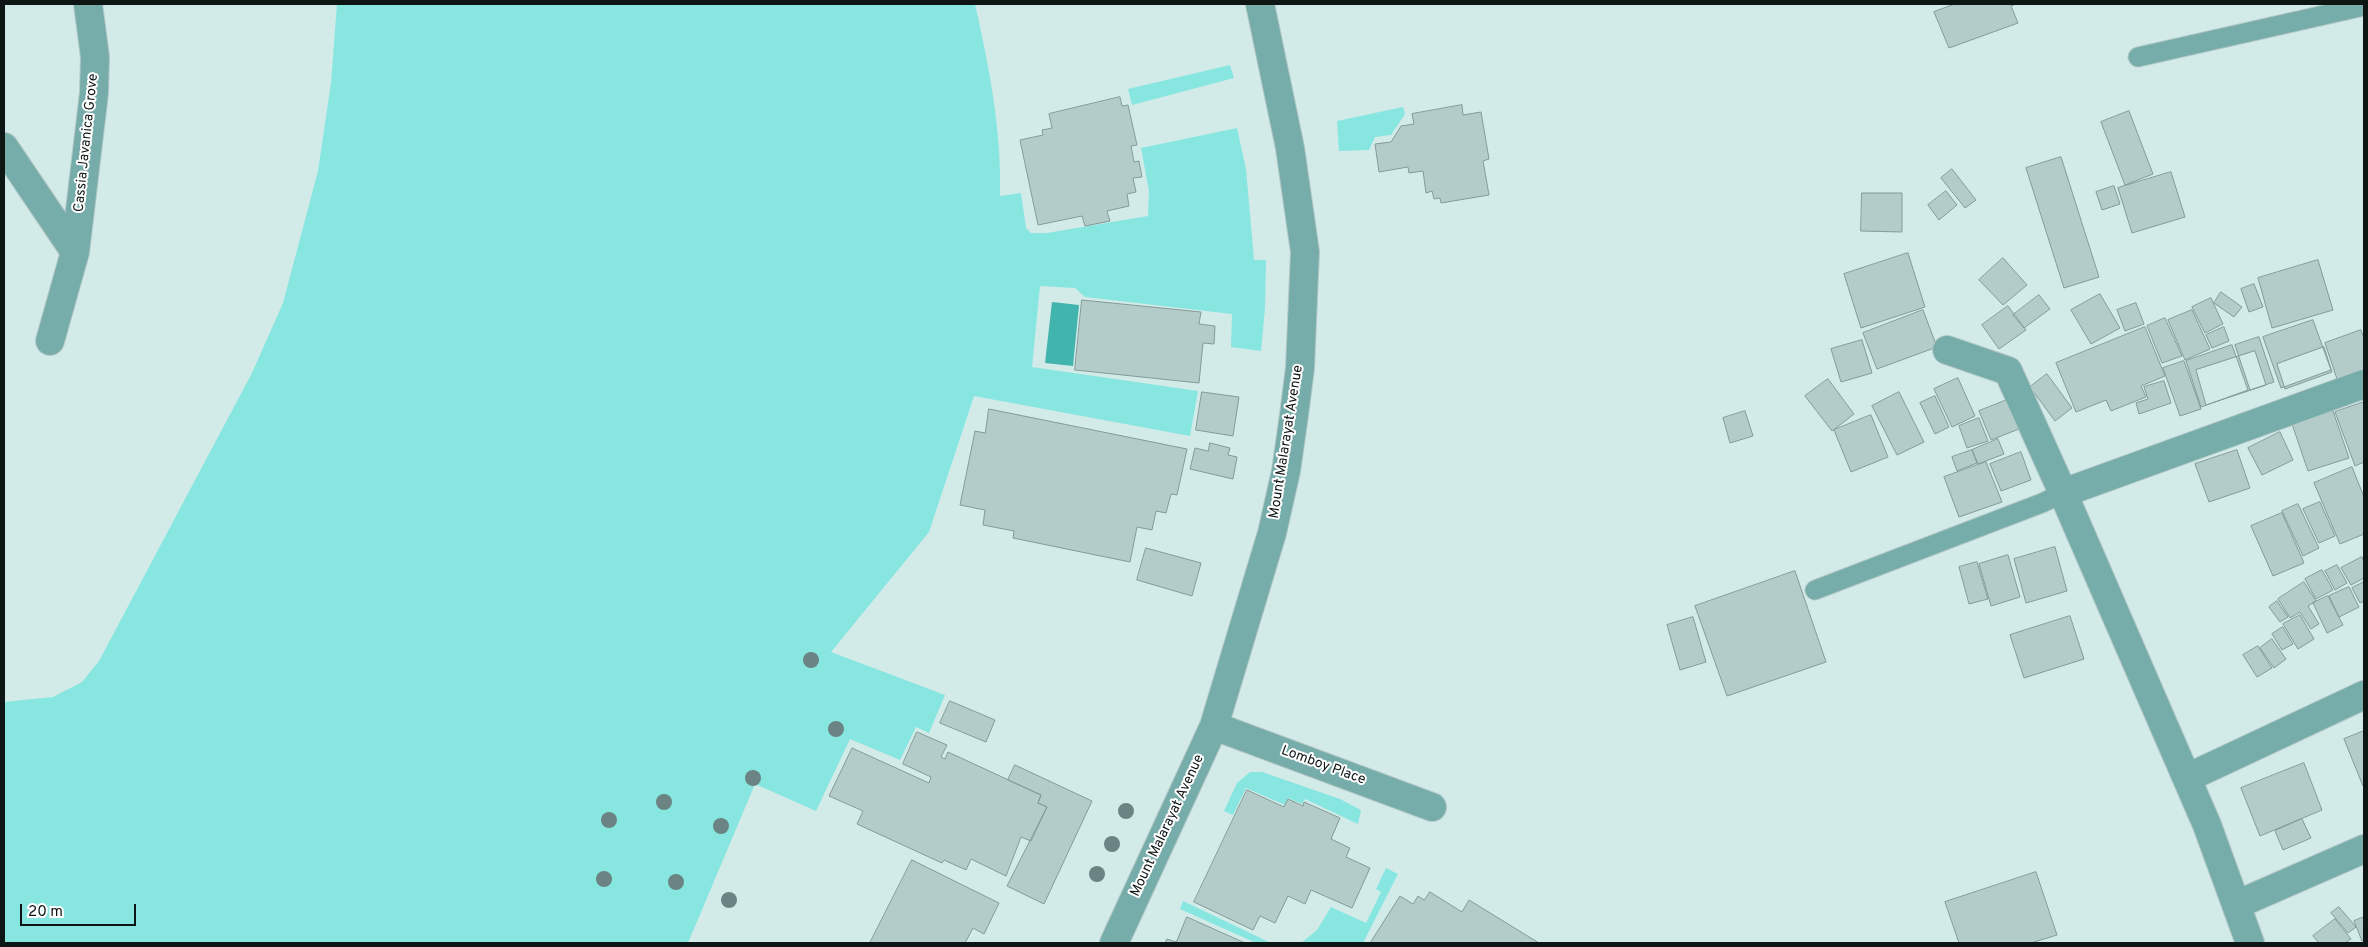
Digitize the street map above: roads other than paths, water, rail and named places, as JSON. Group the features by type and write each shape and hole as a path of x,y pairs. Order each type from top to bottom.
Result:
{"street":[{"name":"Cassia Javanica Grove","path":"50,341 75,252 94,93 95,57 88,4"},
{"name":"Mount Malarayat Avenue","path":"1114,943 1214,726 1272,533 1286,471 1300,368 1305,252 1300,204 1279,88 1260,4"},
{"name":"Cassia Javanica Grove","path":"4,147 75,252"},
{"path":"1947,350 2008,371 2207,825 2250,943"},
{"path":"2063,493 2364,384"},
{"path":"2187,778 2364,695"},
{"name":"Lomboy Place","path":"1214,726 1432,807"},
{"path":"2236,904 2364,849"}],"lane":[{"path":"2138,57 2364,6"},
{"path":"1815,590 2042,503 2063,493"}]}
